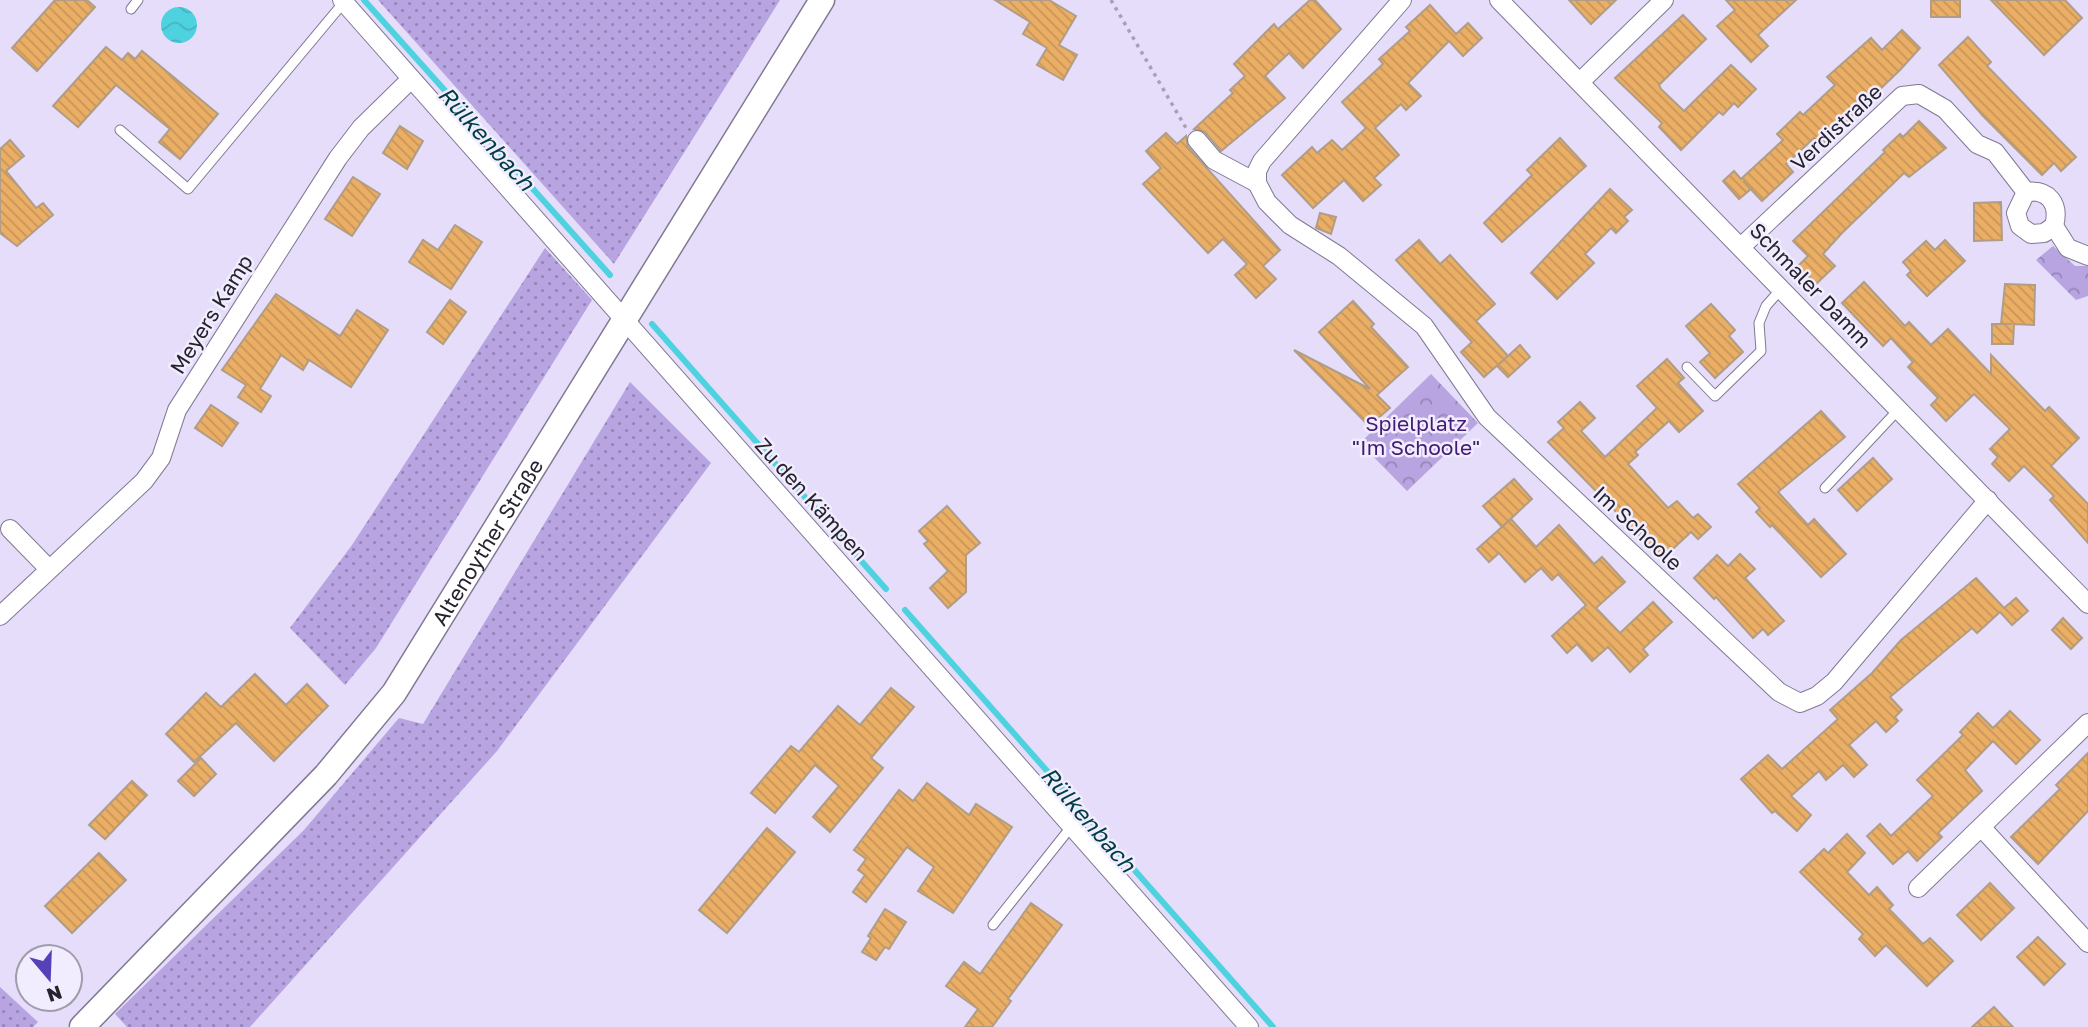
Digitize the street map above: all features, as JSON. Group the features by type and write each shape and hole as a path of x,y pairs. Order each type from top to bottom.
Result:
{"main road":[{"name":"Altenoyther Straße","path":"82,1027 326,775 386,703 416,660 822,0"}],"street":[{"path":"1258,183 1257,171 1262,161 1402,0"},
{"name":"Schmaler Damm","path":"1499,0 1636,143 1742,246 1900,408 2088,604"},
{"path":"1580,82 1664,0"},
{"name":"Zu den Kämpen","path":"343,1 1249,1027"},
{"name":"Meyers Kamp","path":"0,617 144,481 161,458 177,410 338,158 360,128 411,79"},
{"name":"Verdistraße","path":"1742,246 1902,96 1919,94 1945,109 1977,144 1995,152 2026,192 2042,192 2051,198 2057,207 2054,226 2068,248 2088,256"},
{"name":"Im Schoole","path":"1197,140 1214,160 1258,183 1267,202 1290,225 1339,257 1424,326 1487,417 1779,692 1800,703 1817,696 1834,682 1988,500"},
{"path":"2026,192 2016,213 2020,226 2031,234 2044,233 2054,226"},
{"path":"10,529 49,569"},
{"path":"1919,888 2088,723"},
{"path":"1982,828 2088,943"}],"lane":[{"path":"131,9 138,0"},
{"path":"120,130 188,190 343,1"},
{"path":"1687,367 1715,396 1761,351 1759,323 1766,306 1782,288"},
{"path":"1825,488 1900,408"},
{"path":"993,926 1071,827"}],"path":[{"path":"1111,0 1182,123 1197,140"}],"green space":[{"path":"378,0 780,0 614,264"},
{"path":"2053,246 2075,266 2088,266 2088,296 2076,300 2036,260"},
{"path":"545,248 592,300 376,648 345,685 290,628 352,545"},
{"name":"Spielplatz \"Im Schoole\"","path":"1431,374 1478,423 1407,491 1360,443"},
{"path":"630,382 711,463 497,751 250,1027 127,1027 115,1014 304,830 399,718 423,724"},
{"path":"0,987 14,1000 14,1013 28,1013 38,1022 33,1027 0,1027"}],"water":[{"path":"179,7 192,12 197,25 192,38 179,43 166,38 161,25 166,12"}],"building":[{"path":"55,0 87,0 95,7 37,71 12,48"},
{"path":"995,0 1049,0 1076,16 1059,45 1077,55 1063,80 1037,65 1047,48 1023,34 1030,22"},
{"path":"1310,0 1315,0 1341,29 1303,68 1289,53 1265,76 1285,98 1221,151 1205,132 1194,129 1233,93 1230,90 1245,76 1234,64 1274,24 1278,29"},
{"path":"1569,0 1616,0 1591,24"},
{"path":"1726,0 1796,0 1758,35 1768,46 1751,62 1717,26 1735,10"},
{"path":"1931,0 1960,0 1960,17 1931,17"},
{"path":"1991,0 2065,0 2082,18 2044,55"},
{"path":"1430,5 1456,34 1468,23 1482,38 1463,56 1449,41 1408,83 1421,96 1406,110 1401,104 1375,128 1399,155 1374,178 1381,185 1363,201 1344,180 1313,208 1282,175 1312,147 1317,153 1332,140 1342,150 1366,128 1342,102 1383,64 1379,59 1410,31 1406,27"},
{"path":"1683,15 1706,39 1659,85 1661,89 1684,111 1731,65 1756,89 1738,107 1734,103 1723,115 1719,112 1681,150 1659,127 1662,123 1615,78"},
{"path":"1902,30 1920,48 1821,146 1814,138 1786,164 1793,172 1762,201 1751,189 1739,199 1723,181 1734,171 1741,179 1783,140 1777,134 1800,112 1803,115 1835,85 1827,77 1871,38 1882,50"},
{"path":"1968,37 1991,62 1987,66 2076,157 2061,171 2054,163 2042,175 1983,116 1939,65"},
{"path":"106,47 122,60 128,53 135,59 142,51 218,114 180,159 159,142 170,129 116,85 78,127 53,106"},
{"path":"1919,121 1946,148 1909,177 1904,173 1842,233 1823,254 1835,266 1816,284 1798,266 1808,256 1793,241 1885,152 1883,150 1900,134 1903,137"},
{"path":"400,126 423,141 407,169 383,153"},
{"path":"1166,133 1177,144 1186,136 1188,147 1280,250 1263,266 1276,279 1256,298 1235,275 1247,264 1223,239 1208,253 1143,184 1161,168 1146,151"},
{"path":"1560,138 1586,166 1502,242 1484,223 1532,175 1527,170"},
{"path":"10,140 24,156 6,171 36,208 43,203 53,215 17,246 0,233 0,149"},
{"path":"353,177 380,194 352,236 325,219"},
{"path":"1610,189 1632,210 1624,217 1628,221 1616,233 1611,228 1585,254 1594,263 1557,299 1531,273"},
{"path":"2001,202 2002,240 1974,241 1974,203"},
{"path":"1320,213 1336,217 1331,234 1316,228"},
{"path":"455,225 482,242 451,289 409,262 423,240 438,250"},
{"path":"1419,240 1440,264 1450,255 1495,304 1476,321 1508,356 1484,377 1461,352 1472,342 1396,260"},
{"path":"1945,240 1965,261 1927,296 1907,275 1911,271 1903,262 1926,241 1935,250"},
{"path":"1864,282 1905,326 1909,322 1931,345 1948,329 1991,374 1991,355 2045,411 2049,407 2079,438 2051,466 2088,504 2088,543 2050,500 2054,496 2024,466 2009,481 1992,464 1998,457 1990,449 2010,429 1974,394 1946,421 1931,405 1938,398 1908,367 1913,362 1891,338 1883,346 1842,303"},
{"path":"2005,284 2035,285 2034,325 2014,324 2013,344 1992,344 1992,324 2001,324"},
{"path":"276,294 340,336 357,310 388,330 351,387 309,360 303,370 281,355 260,389 271,396 261,412 238,397 246,385 222,370"},
{"path":"450,300 466,312 443,344 427,332"},
{"path":"1353,301 1374,324 1371,327 1408,367 1377,395 1390,408 1369,426 1294,350 1370,389 1319,332"},
{"path":"1711,304 1735,330 1729,336 1743,352 1715,378 1700,362 1710,353 1686,326"},
{"path":"1520,345 1530,357 1508,377 1497,366"},
{"path":"1667,359 1684,378 1678,383 1703,411 1679,432 1669,421 1635,452 1638,455 1628,464 1668,508 1677,501 1693,518 1698,514 1711,527 1698,539 1691,532 1662,559 1548,442 1564,428 1558,422 1580,402 1595,418 1581,431 1605,457 1657,408 1637,386"},
{"path":"211,405 238,423 222,446 195,428"},
{"path":"1821,411 1845,437 1778,492 1808,525 1814,519 1846,554 1821,577 1772,525 1770,527 1756,512 1760,508 1738,484"},
{"path":"1873,458 1892,479 1857,511 1838,490"},
{"path":"1514,479 1532,499 1502,527 1483,506"},
{"path":"947,506 980,543 966,555 966,592 948,608 930,588 948,571 924,544 928,541 919,531"},
{"path":"1511,519 1536,547 1559,525 1594,564 1602,557 1625,582 1596,608 1620,633 1653,602 1672,622 1643,649 1648,655 1630,672 1608,647 1592,661 1577,644 1567,653 1552,636 1586,605 1558,574 1552,580 1541,568 1525,582 1499,553 1489,562 1477,549"},
{"path":"1740,554 1755,569 1745,578 1784,621 1768,635 1763,629 1753,638 1716,597 1714,599 1694,578 1717,555 1728,566"},
{"path":"1976,578 2004,608 2016,598 2028,611 2012,625 2000,612 1977,633 1972,628 1890,697 1902,710 1895,717 1898,721 1886,732 1876,721 1849,745 1867,765 1854,777 1843,765 1826,780 1819,771 1791,796 1811,815 1797,831 1775,811 1772,813 1741,779 1768,755 1782,769 1838,719 1830,710 1872,673 1901,640"},
{"path":"2063,618 2082,638 2071,649 2052,630"},
{"path":"255,674 286,705 307,684 328,706 274,761 236,723 194,762 166,734 206,693 221,707"},
{"path":"891,688 914,707 871,758 883,768 830,832 813,817 839,786 815,765 775,813 751,793 791,746 799,752 838,706 860,725"},
{"path":"2010,711 2040,740 2016,764 1993,741 1965,770 1982,791 1938,833 1942,837 1917,861 1908,851 1893,864 1867,836 1880,824 1891,836 1933,796 1917,780 1963,735 1960,732 1978,713 1993,728"},
{"path":"2088,753 2088,811 2038,864 2011,837 2060,789 2056,785"},
{"path":"201,758 216,774 194,796 178,781"},
{"path":"132,781 147,795 105,839 89,825"},
{"path":"927,783 969,815 976,804 1012,827 953,913 918,891 934,867 907,847 866,902 853,892 865,875 858,870 866,859 854,850 899,790 913,801"},
{"path":"767,828 795,852 727,933 699,910"},
{"path":"1847,834 1865,853 1847,872 1869,895 1877,887 1893,905 1889,909 1923,944 1930,938 1953,961 1927,986 1886,945 1875,956 1859,939 1863,934 1800,872 1824,849 1828,853"},
{"path":"99,853 126,880 72,933 45,906"},
{"path":"1990,883 2014,908 1981,940 1957,915"},
{"path":"1031,903 1062,925 1008,999 1011,1001 992,1027 965,1027 978,1009 946,986 964,962 980,974"},
{"path":"885,909 906,922 889,949 885,947 876,960 862,952 871,938 868,936"},
{"path":"2038,937 2065,964 2044,985 2017,957"},
{"path":"1994,1007 2013,1027 1972,1027"}],"waterway":[{"name":"Rülkenbach","path":"364,0 610,275"},
{"name":"Rülkenbach","path":"652,324 886,589"},
{"name":"Rülkenbach","path":"905,610 1273,1027"}]}
